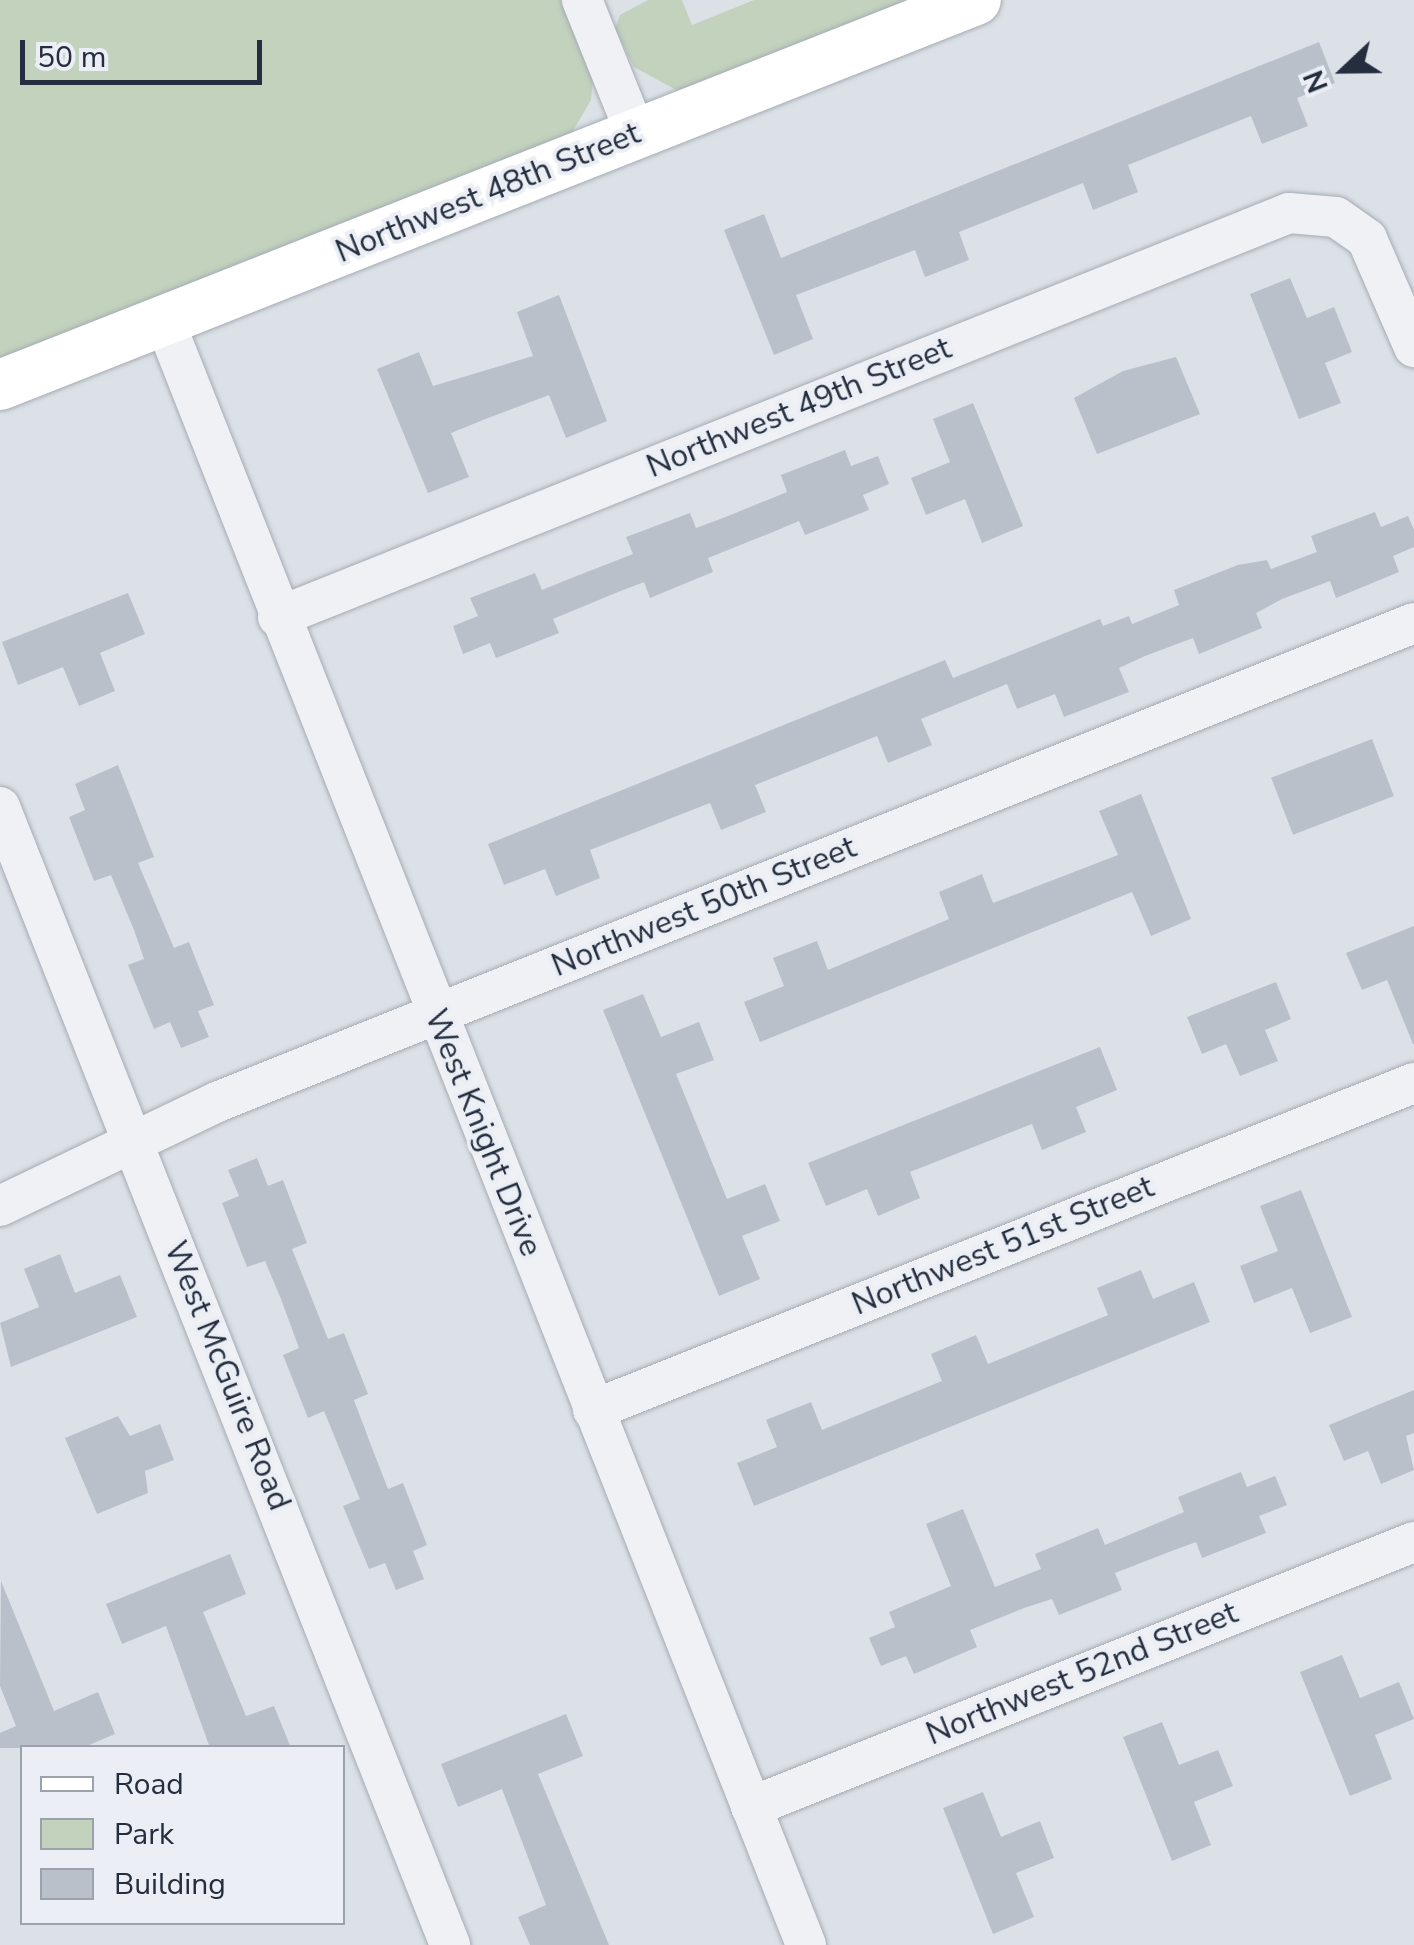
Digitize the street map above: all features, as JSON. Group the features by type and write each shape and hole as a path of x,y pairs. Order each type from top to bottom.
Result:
{"main road":[{"name":"Northwest 48th Street","path":"0,385 976,0"}],"street":[{"path":"582,0 636,134"},
{"name":"Northwest 49th Street","path":"278,617 1275,217 1322,213 1357,230 1375,251 1414,346"},
{"name":"West Knight Drive","path":"164,320 278,617 806,1945"},
{"name":"Northwest 50th Street","path":"0,1206 133,1140 436,1014 1414,623"},
{"name":"West McGuire Road","path":"0,807 450,1945"},
{"name":"Northwest 51st Street","path":"593,1410 1414,1083"},
{"name":"Northwest 52nd Street","path":"750,1807 1414,1542"}],"green space":[{"path":"0,0 561,0 593,80 591,100 570,136 0,362"},
{"path":"648,0 682,0 692,25 754,0 920,0 678,91 634,67 615,29 620,15"}],"building":[{"path":"1319,42 1335,83 1297,98 1308,126 1262,144 1251,116 1128,165 1138,192 1093,210 1083,183 959,232 969,260 925,277 915,250 796,295 813,339 774,355 724,230 764,214 781,258"},
{"path":"1290,278 1307,318 1334,307 1352,352 1325,363 1341,403 1299,419 1250,294"},
{"path":"559,295 607,421 566,438 549,395 488,418 451,433 469,477 428,493 377,369 419,352 433,386 533,356 517,312"},
{"path":"1176,357 1200,414 1097,454 1074,398 1123,371"},
{"path":"973,403 1023,526 982,543 965,499 926,515 911,478 950,462 933,419"},
{"path":"845,450 851,466 878,456 889,484 863,495 869,510 805,535 799,521 708,558 713,572 650,598 644,582 618,592 553,619 559,633 496,658 490,643 463,654 453,626 478,616 470,598 535,573 542,590 633,554 626,537 690,513 696,528 787,492 781,475"},
{"path":"1375,512 1381,527 1408,516 1414,530 1414,547 1393,556 1399,572 1336,598 1330,581 1282,599 1256,613 1262,628 1199,654 1193,638 1145,656 1119,668 1129,692 1064,717 1055,694 1017,709 1007,684 921,719 932,745 888,763 877,736 755,785 766,812 721,830 710,803 590,850 600,878 556,896 545,869 504,885 488,844 945,660 953,678 1100,619 1103,626 1129,616 1132,624 1179,605 1174,590 1238,565 1267,560 1271,569 1317,552 1311,536"},
{"path":"128,593 145,634 100,653 115,691 79,706 63,667 18,685 2,642"},
{"path":"1372,739 1394,796 1293,835 1271,778"},
{"path":"118,765 154,857 138,863 174,948 189,942 214,1005 198,1011 209,1037 181,1048 170,1022 154,1029 128,965 144,959 134,930 111,875 94,881 69,817 85,810 75,784"},
{"path":"1141,794 1191,919 1151,936 1132,892 760,1042 744,1002 784,986 773,958 817,941 828,970 949,919 939,892 982,874 993,903 1118,855 1099,811"},
{"path":"1414,926 1413,1044 1387,980 1362,990 1346,953"},
{"path":"1276,982 1291,1019 1265,1030 1278,1061 1240,1076 1226,1044 1202,1054 1187,1017"},
{"path":"643,994 661,1037 699,1022 714,1060 676,1074 727,1199 765,1184 780,1221 742,1236 760,1279 719,1296 603,1010"},
{"path":"1100,1047 1117,1090 1076,1107 1086,1132 1042,1150 1032,1124 910,1172 920,1198 878,1216 867,1189 826,1206 808,1163"},
{"path":"257,1158 268,1186 283,1180 307,1243 292,1249 328,1339 344,1333 368,1394 354,1400 388,1489 403,1483 427,1545 413,1551 424,1579 396,1590 385,1563 369,1569 343,1506 360,1499 324,1411 308,1418 283,1355 299,1348 281,1299 265,1261 247,1267 222,1203 239,1196 228,1170"},
{"path":"1301,1190 1352,1317 1310,1333 1292,1288 1254,1303 1240,1266 1278,1251 1260,1206"},
{"path":"60,1254 75,1293 120,1275 137,1317 11,1367 0,1323 39,1307 24,1269"},
{"path":"1141,1270 1153,1299 1194,1282 1210,1322 754,1506 737,1463 777,1447 766,1420 811,1402 822,1430 942,1381 931,1354 976,1335 988,1364 1108,1315 1097,1288"},
{"path":"1414,1390 1414,1433 1406,1436 1414,1470 1381,1484 1368,1451 1344,1461 1329,1425"},
{"path":"118,1416 130,1436 160,1424 174,1460 145,1471 148,1493 97,1514 65,1438"},
{"path":"1241,1472 1247,1487 1275,1476 1287,1505 1259,1516 1266,1533 1202,1558 1196,1542 1115,1573 1122,1590 1059,1615 1052,1599 1024,1608 970,1630 977,1647 914,1674 906,1656 881,1666 869,1638 895,1627 889,1612 951,1586 926,1524 963,1509 995,1587 1041,1569 1035,1554 1098,1528 1105,1545 1184,1512 1178,1497"},
{"path":"230,1554 246,1594 203,1612 246,1716 274,1706 290,1745 209,1745 166,1626 122,1644 106,1604"},
{"path":"1,1581 54,1711 98,1692 115,1734 89,1745 0,1748 0,1733 16,1726 0,1686"},
{"path":"1342,1655 1360,1698 1399,1682 1414,1719 1375,1735 1392,1779 1350,1796 1300,1672"},
{"path":"566,1714 583,1756 538,1774 609,1945 530,1945 518,1917 546,1905 502,1789 458,1807 441,1764"},
{"path":"1162,1722 1179,1765 1218,1750 1233,1786 1194,1802 1211,1845 1172,1861 1123,1737"},
{"path":"983,1792 1001,1837 1040,1821 1054,1858 1016,1873 1034,1917 993,1934 943,1808"}]}
